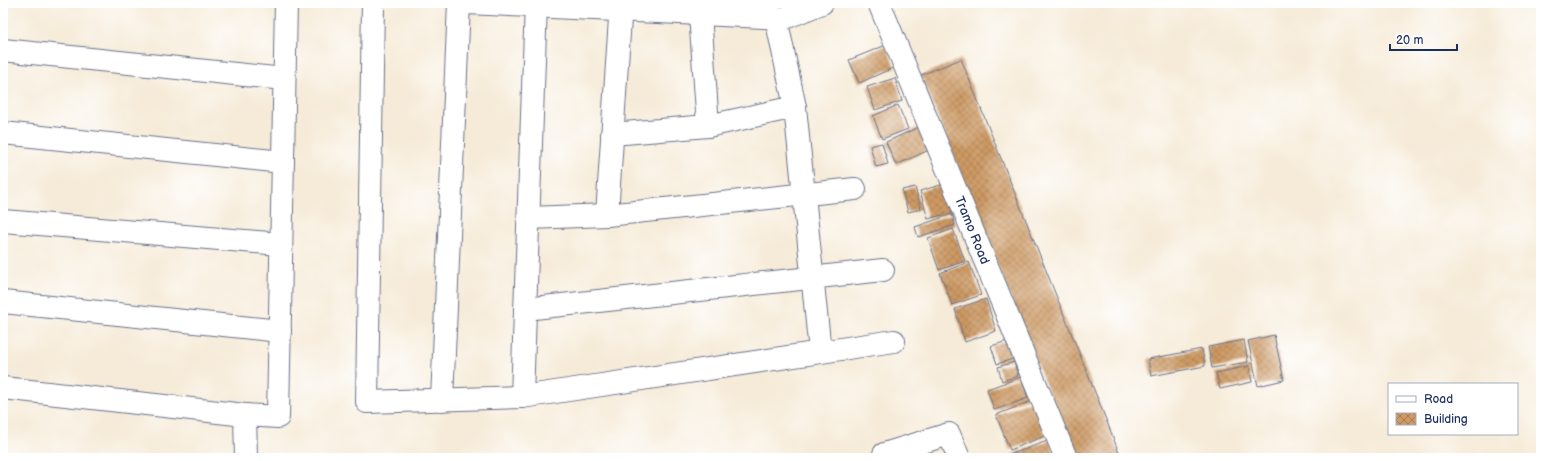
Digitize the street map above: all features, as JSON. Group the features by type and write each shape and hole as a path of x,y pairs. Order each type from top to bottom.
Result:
{"street":[{"path":"3,388 245,415 278,417 286,3"},
{"path":"373,3 367,402 522,397 894,341"},
{"path":"442,400 459,3"},
{"path":"466,3 700,9 776,18 785,18 822,3"},
{"name":"Tramo Road","path":"879,3 1066,458"},
{"path":"522,397 536,5"},
{"path":"607,216 621,7"},
{"path":"700,9 708,126"},
{"path":"776,18 795,107 820,352"},
{"path":"3,50 284,79"},
{"path":"612,134 708,126 795,107"},
{"path":"3,133 283,162"},
{"path":"529,218 607,216 855,189"},
{"path":"3,221 281,244"},
{"path":"525,309 883,270"},
{"path":"3,302 280,331"},
{"path":"245,415 246,458"},
{"path":"885,458 884,454 949,434 959,458"}],"building":[{"path":"886,45 895,67 859,83 849,60"},
{"path":"961,59 1121,458 1075,458 921,75"},
{"path":"895,78 902,101 875,110 867,87"},
{"path":"898,105 908,129 882,139 873,116"},
{"path":"919,127 929,150 896,165 886,142"},
{"path":"882,143 888,164 876,167 870,146"},
{"path":"944,184 952,212 928,219 920,191"},
{"path":"915,187 921,209 908,212 902,190"},
{"path":"952,214 955,225 918,237 915,227"},
{"path":"953,229 965,261 939,270 928,238"},
{"path":"969,262 981,295 952,305 940,273"},
{"path":"986,299 996,331 965,342 955,309"},
{"path":"1274,335 1284,380 1258,386 1248,341"},
{"path":"1244,340 1248,362 1212,368 1208,347"},
{"path":"1007,341 1013,359 997,364 991,346"},
{"path":"1202,349 1205,366 1151,376 1148,359"},
{"path":"1014,362 1018,376 1002,381 998,367"},
{"path":"1249,366 1252,382 1220,389 1216,373"},
{"path":"1021,377 1028,398 994,410 987,389"},
{"path":"1034,400 1047,435 1010,450 996,415"},
{"path":"1050,440 1056,458 1014,458 1012,454"}]}
